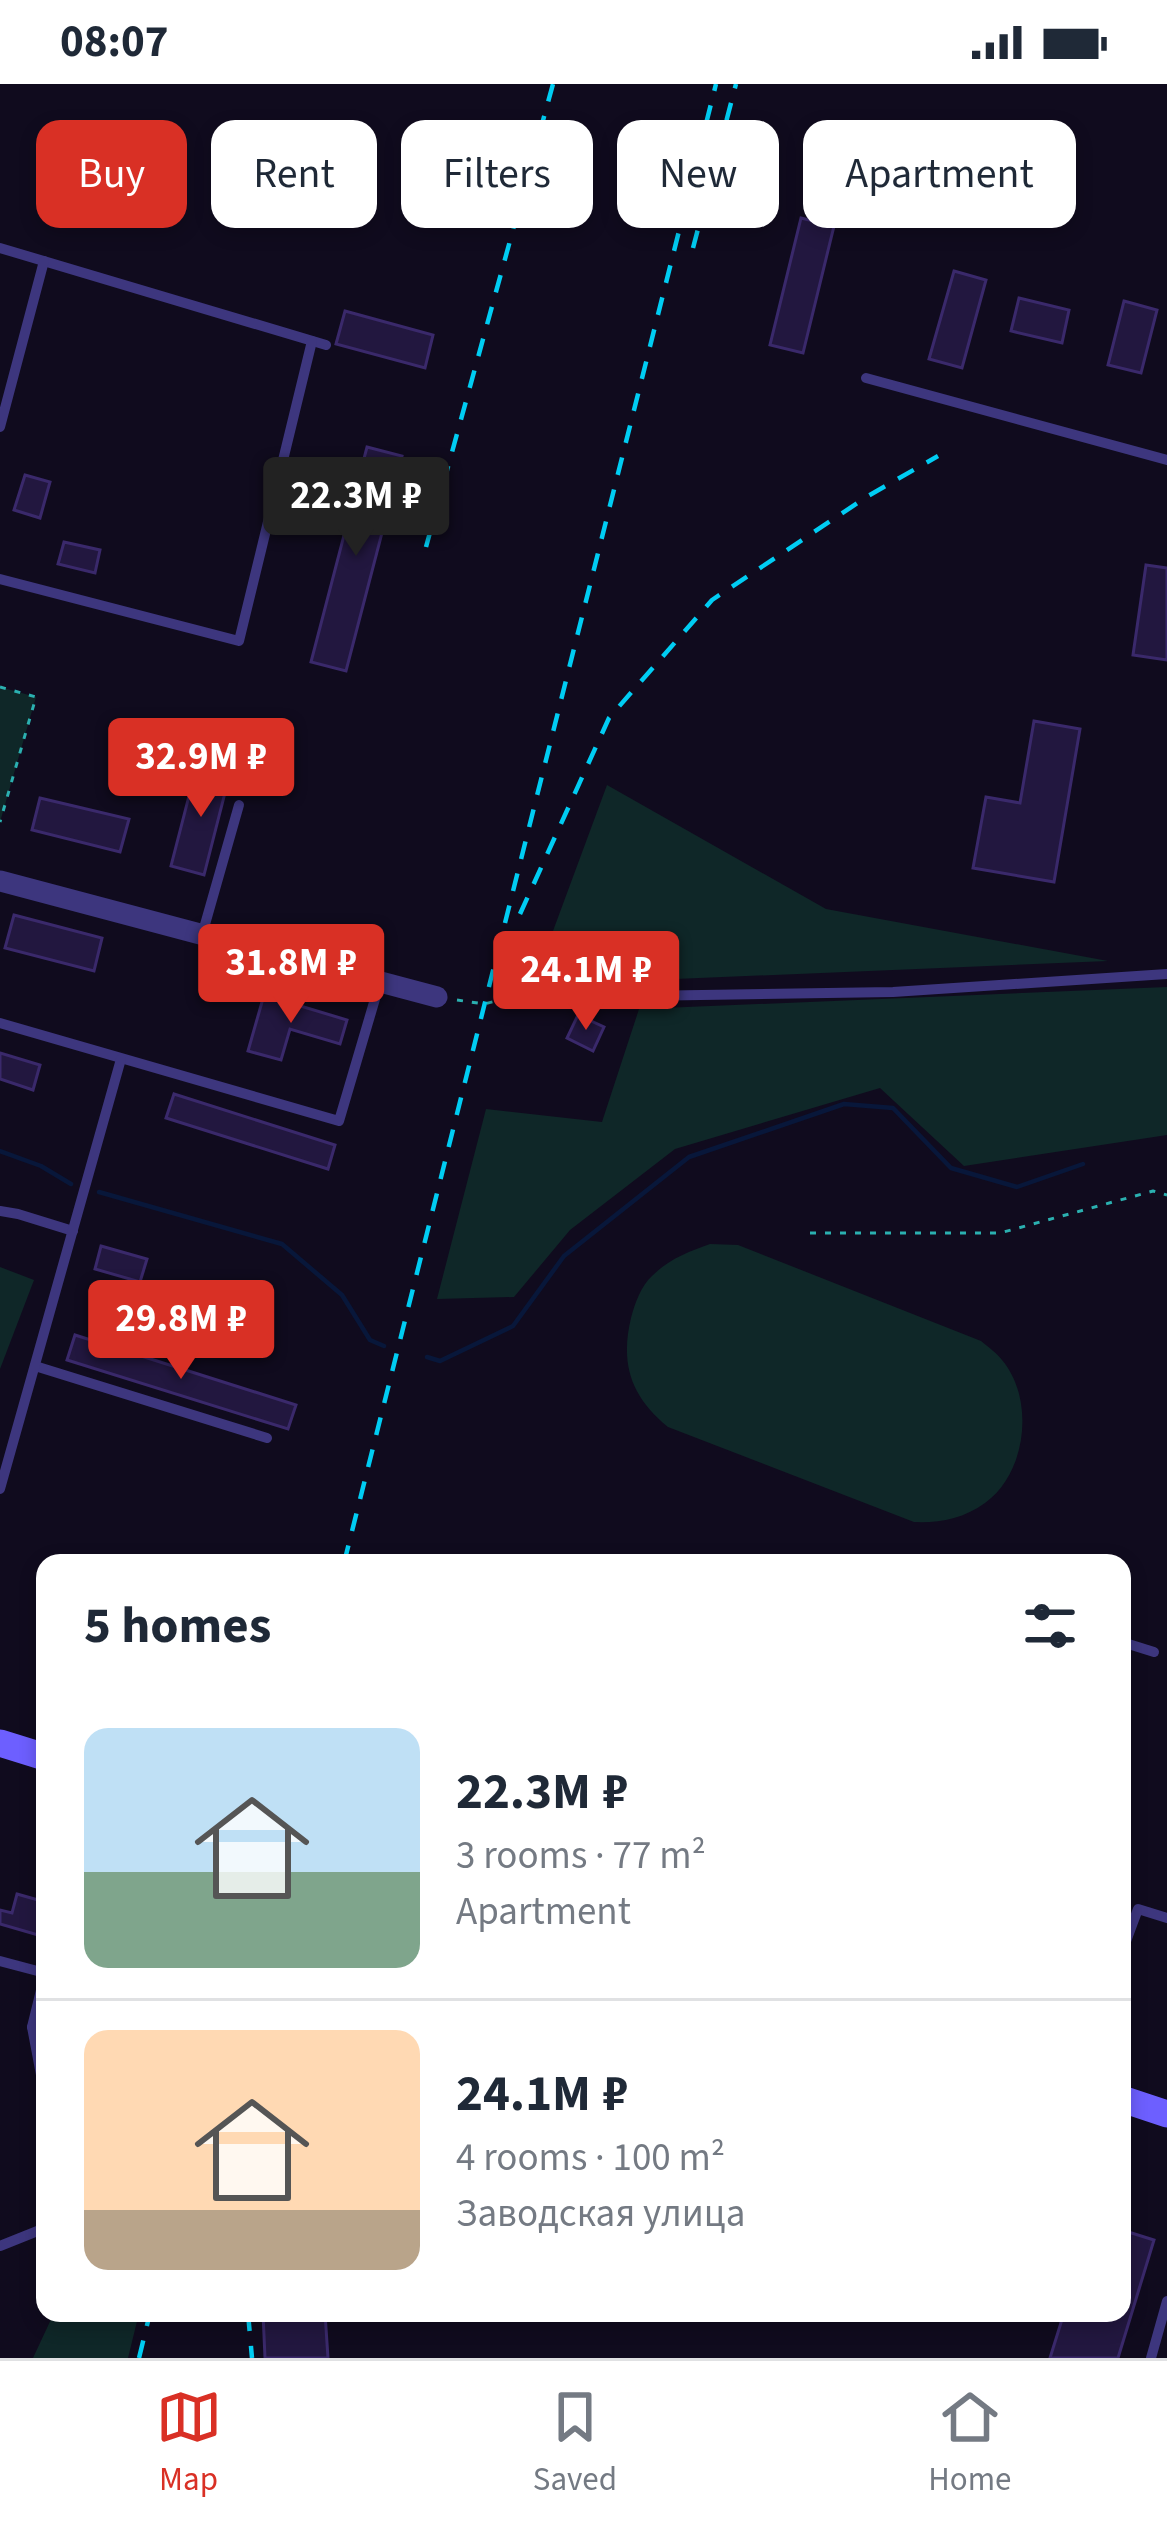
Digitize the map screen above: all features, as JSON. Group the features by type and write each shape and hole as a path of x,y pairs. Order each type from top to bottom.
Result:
{"main road":[{"path":"0,1743 36,1754"},
{"path":"1131,2102 1167,2114"}],"street":[{"path":"0,880 437,997"}],"lane":[{"path":"0,248 326,345"},
{"path":"0,427 44,260"},
{"path":"0,580 238,640 312,340"},
{"path":"866,378 1167,460"},
{"path":"202,934 239,805"},
{"path":"513,998 893,992 1167,974"},
{"path":"0,1023 339,1121 380,982"},
{"path":"0,1489 122,1059"},
{"path":"0,1211 73,1232"},
{"path":"35,1366 267,1438"},
{"path":"1131,1645 1154,1652"},
{"path":"1131,1928 1138,1909 1167,1918"},
{"path":"0,1961 36,1971"},
{"path":"0,2246 36,2232"},
{"path":"1151,2358 1167,2301"}],"path":[{"path":"0,687 36,697 0,822"},
{"path":"437,997 484,1004 513,998"},
{"path":"810,1233 1000,1233 1153,1191 1167,1195"}],"green space":[{"path":"0,687 36,697 0,822"},
{"path":"607,785 826,909 1108,961 533,985"},
{"path":"1167,987 1167,1135 964,1166 880,1088 675,1149 570,1230 514,1297 437,1299 486,1109 602,1122 639,1009"},
{"path":"710,1244 738,1245 981,1341 992,1350 1012,1376 1022,1414 1018,1455 999,1490 959,1516 914,1522 668,1427 655,1416 631,1379 627,1350 631,1318 652,1276 686,1253"},
{"path":"0,1267 34,1280 0,1369"},
{"path":"50,2322 137,2322 128,2358 33,2358"}],"building":[{"path":"801,218 803,228 834,228 803,353 770,345"},
{"path":"954,271 986,280 962,368 929,359"},
{"path":"1019,298 1069,310 1062,343 1011,331"},
{"path":"1124,301 1157,310 1141,373 1108,365"},
{"path":"345,311 433,335 425,368 336,344"},
{"path":"367,447 402,456 346,671 311,662"},
{"path":"25,475 50,482 40,518 14,510"},
{"path":"64,542 100,550 95,573 58,564"},
{"path":"1146,565 1167,568 1167,660 1133,655"},
{"path":"1034,721 1080,729 1054,882 973,868 986,797 1020,803"},
{"path":"197,765 230,773 204,875 171,866"},
{"path":"40,798 129,819 120,852 32,830"},
{"path":"14,915 102,938 94,971 5,948"},
{"path":"264,995 347,1020 340,1044 290,1029 281,1060 248,1051"},
{"path":"578,1015 604,1027 593,1051 567,1038"},
{"path":"0,1053 40,1065 33,1090 0,1079"},
{"path":"174,1094 335,1145 328,1169 166,1118"},
{"path":"101,1246 147,1259 140,1282 95,1269"},
{"path":"75,1335 296,1405 288,1429 67,1360"},
{"path":"17,1894 36,1899 36,1934 0,1924 0,1910 12,1913"},
{"path":"1131,2233 1154,2240 1131,2315"},
{"path":"263,2322 326,2322 328,2358 265,2358"},
{"path":"1061,2322 1129,2322 1118,2358 1050,2358"}],"waterway":[{"path":"427,1357 440,1361 513,1326 564,1256 689,1157 844,1104 893,1108 951,1168 1017,1187 1083,1164"},
{"path":"0,1151 41,1166 71,1184"},
{"path":"99,1192 282,1244 342,1295 370,1340 384,1346"}],"railway":[{"path":"426,547 553,84"},
{"path":"346,1554 716,84"},
{"path":"693,248 736,84"},
{"path":"520,914 609,718 712,600 868,496 938,456"},
{"path":"139,2358 148,2322"},
{"path":"249,2322 252,2358"}]}
